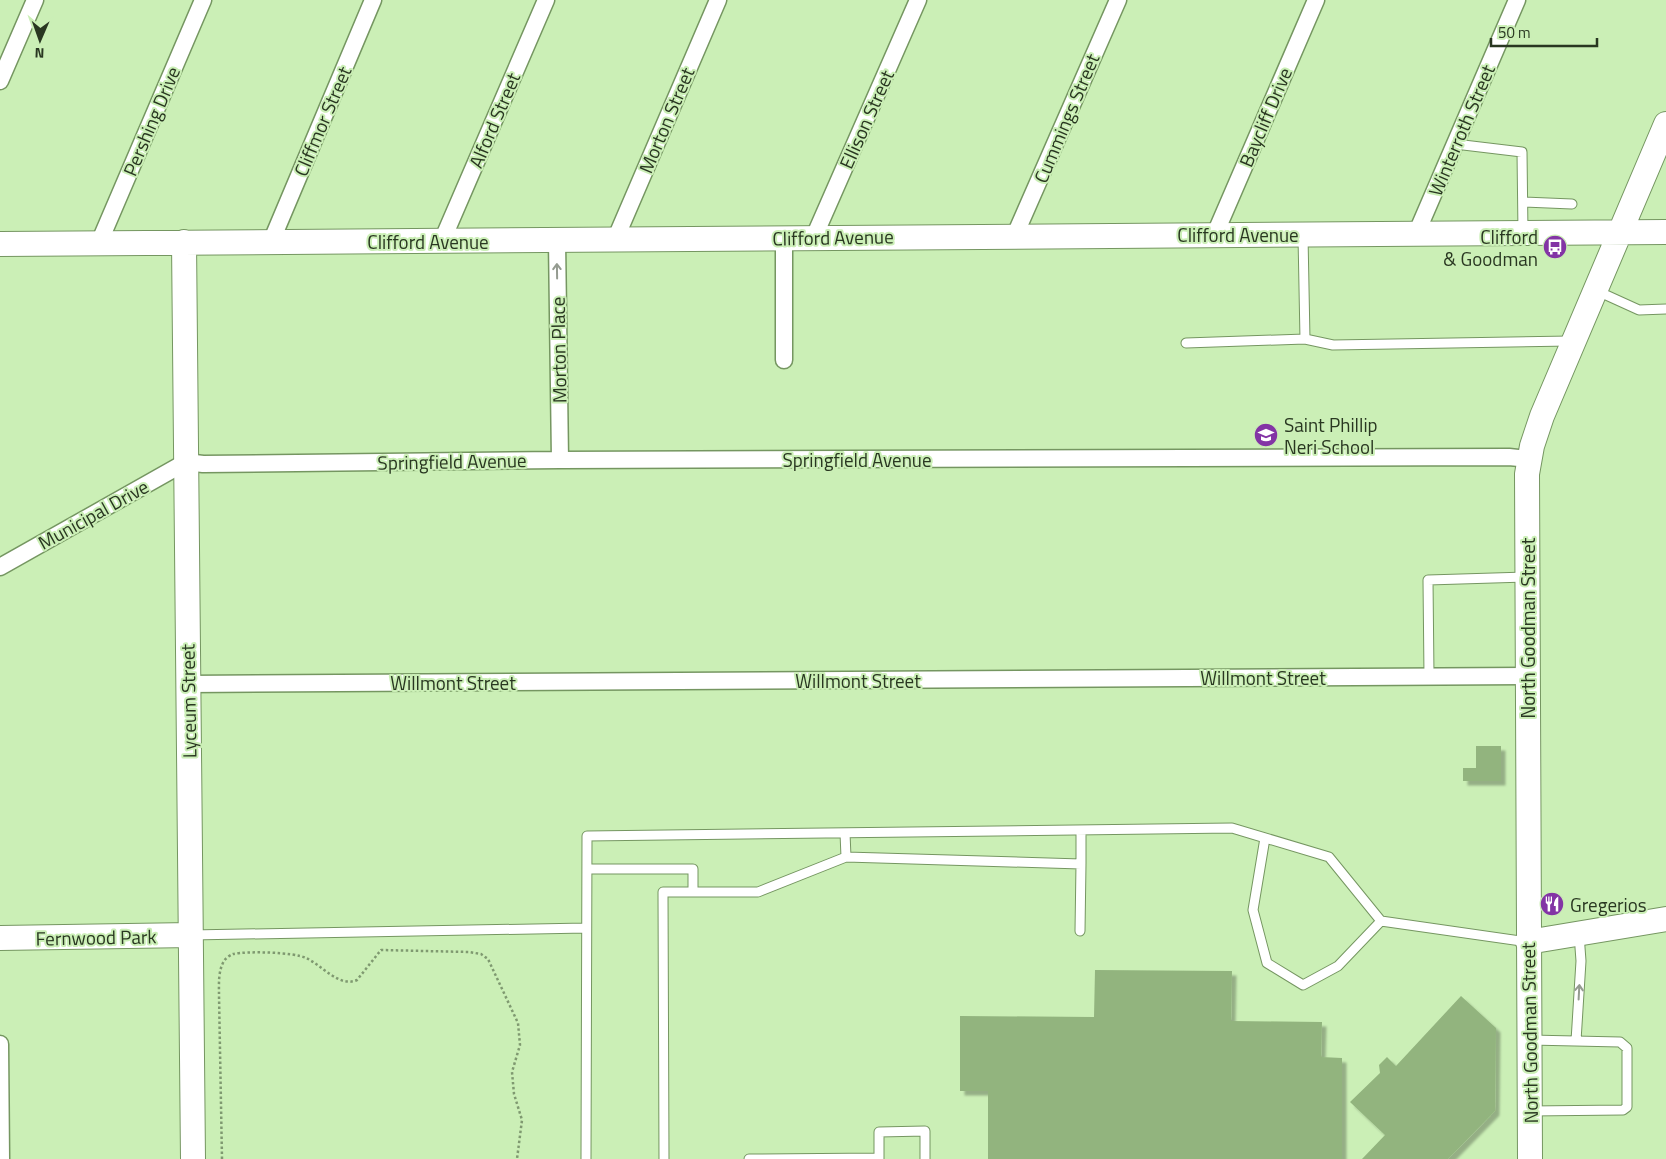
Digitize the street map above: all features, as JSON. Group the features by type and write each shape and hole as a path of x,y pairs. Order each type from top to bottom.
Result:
{"main road":[{"name":"North Goodman Street","path":"1530,1159 1526,577 1526,490 1529,459 1542,416 1666,124"},
{"name":"Clifford Avenue","path":"0,244 1417,232 1666,232"},
{"name":"Lyceum Street","path":"184,242 193,1159"},
{"path":"1528,942 1666,919"},
{"name":"Fernwood Park","path":"0,938 191,936"}],"street":[{"path":"0,81 35,0"},
{"name":"Pershing Drive","path":"99,243 203,0"},
{"name":"Cliffmor Street","path":"271,242 373,0"},
{"name":"Alford Street","path":"442,241 546,0"},
{"name":"Morton Street","path":"615,240 718,0"},
{"name":"Ellison Street","path":"814,237 918,0"},
{"name":"Cummings Street","path":"1015,235 1118,0"},
{"name":"Baycliff Drive","path":"1215,234 1316,0"},
{"name":"Winterroth Street","path":"1417,232 1517,0"},
{"path":"784,238 784,360"},
{"name":"Morton Place","path":"557,240 560,460"},
{"name":"Springfield Avenue","path":"186,462 212,464 560,460 1509,456 1529,459"},
{"name":"Municipal Drive","path":"0,567 186,462"},
{"name":"Willmont Street","path":"188,684 1527,676"},
{"path":"0,1044 1,1159"}],"lane":[{"path":"1455,144 1522,152 1523,233"},
{"path":"1523,202 1572,204"},
{"path":"1303,233 1305,339"},
{"path":"1595,290 1639,310 1666,309"},
{"path":"1186,343 1305,339 1333,345 1574,341"},
{"path":"1429,676 1428,580 1526,577"},
{"path":"586,1159 587,836 1232,828 1329,857 1381,921 1528,942"},
{"path":"1080,931 1081,830"},
{"path":"845,833 846,857"},
{"path":"1265,838 1253,910 1267,963 1303,985 1338,966 1381,921"},
{"path":"664,1159 663,892 758,892 846,857 1081,864"},
{"path":"587,869 693,869 693,892"},
{"path":"191,936 586,928"},
{"path":"1576,1041 1581,961 1579,933"},
{"path":"1529,1040 1620,1042 1627,1048 1627,1108 1617,1112 1530,1111"},
{"path":"749,1159 879,1158 879,1132 925,1131 925,1159"}],"path":[{"path":"222,1159 219,979 224,961 231,955 240,954 298,955 307,958 338,979 352,982 357,980 381,950 469,952 481,954 488,959 518,1023 520,1045 512,1072 514,1094 522,1120 517,1159"}],"building":[{"path":"1476,746 1501,746 1501,781 1463,781 1463,768 1476,768"},
{"path":"1095,970 1232,971 1231,1021 1322,1022 1321,1057 1342,1058 1342,1159 988,1159 988,1091 960,1091 960,1016 1094,1017"},
{"path":"1461,996 1496,1028 1495,1111 1448,1159 1362,1159 1385,1135 1350,1102 1380,1073 1379,1065 1387,1057 1396,1066"}],"place":[{"name":"Clifford & Goodman","path":"1555,247"},
{"name":"Saint Phillip Neri School","path":"1266,435"},
{"name":"Gregerios","path":"1552,904"}]}
